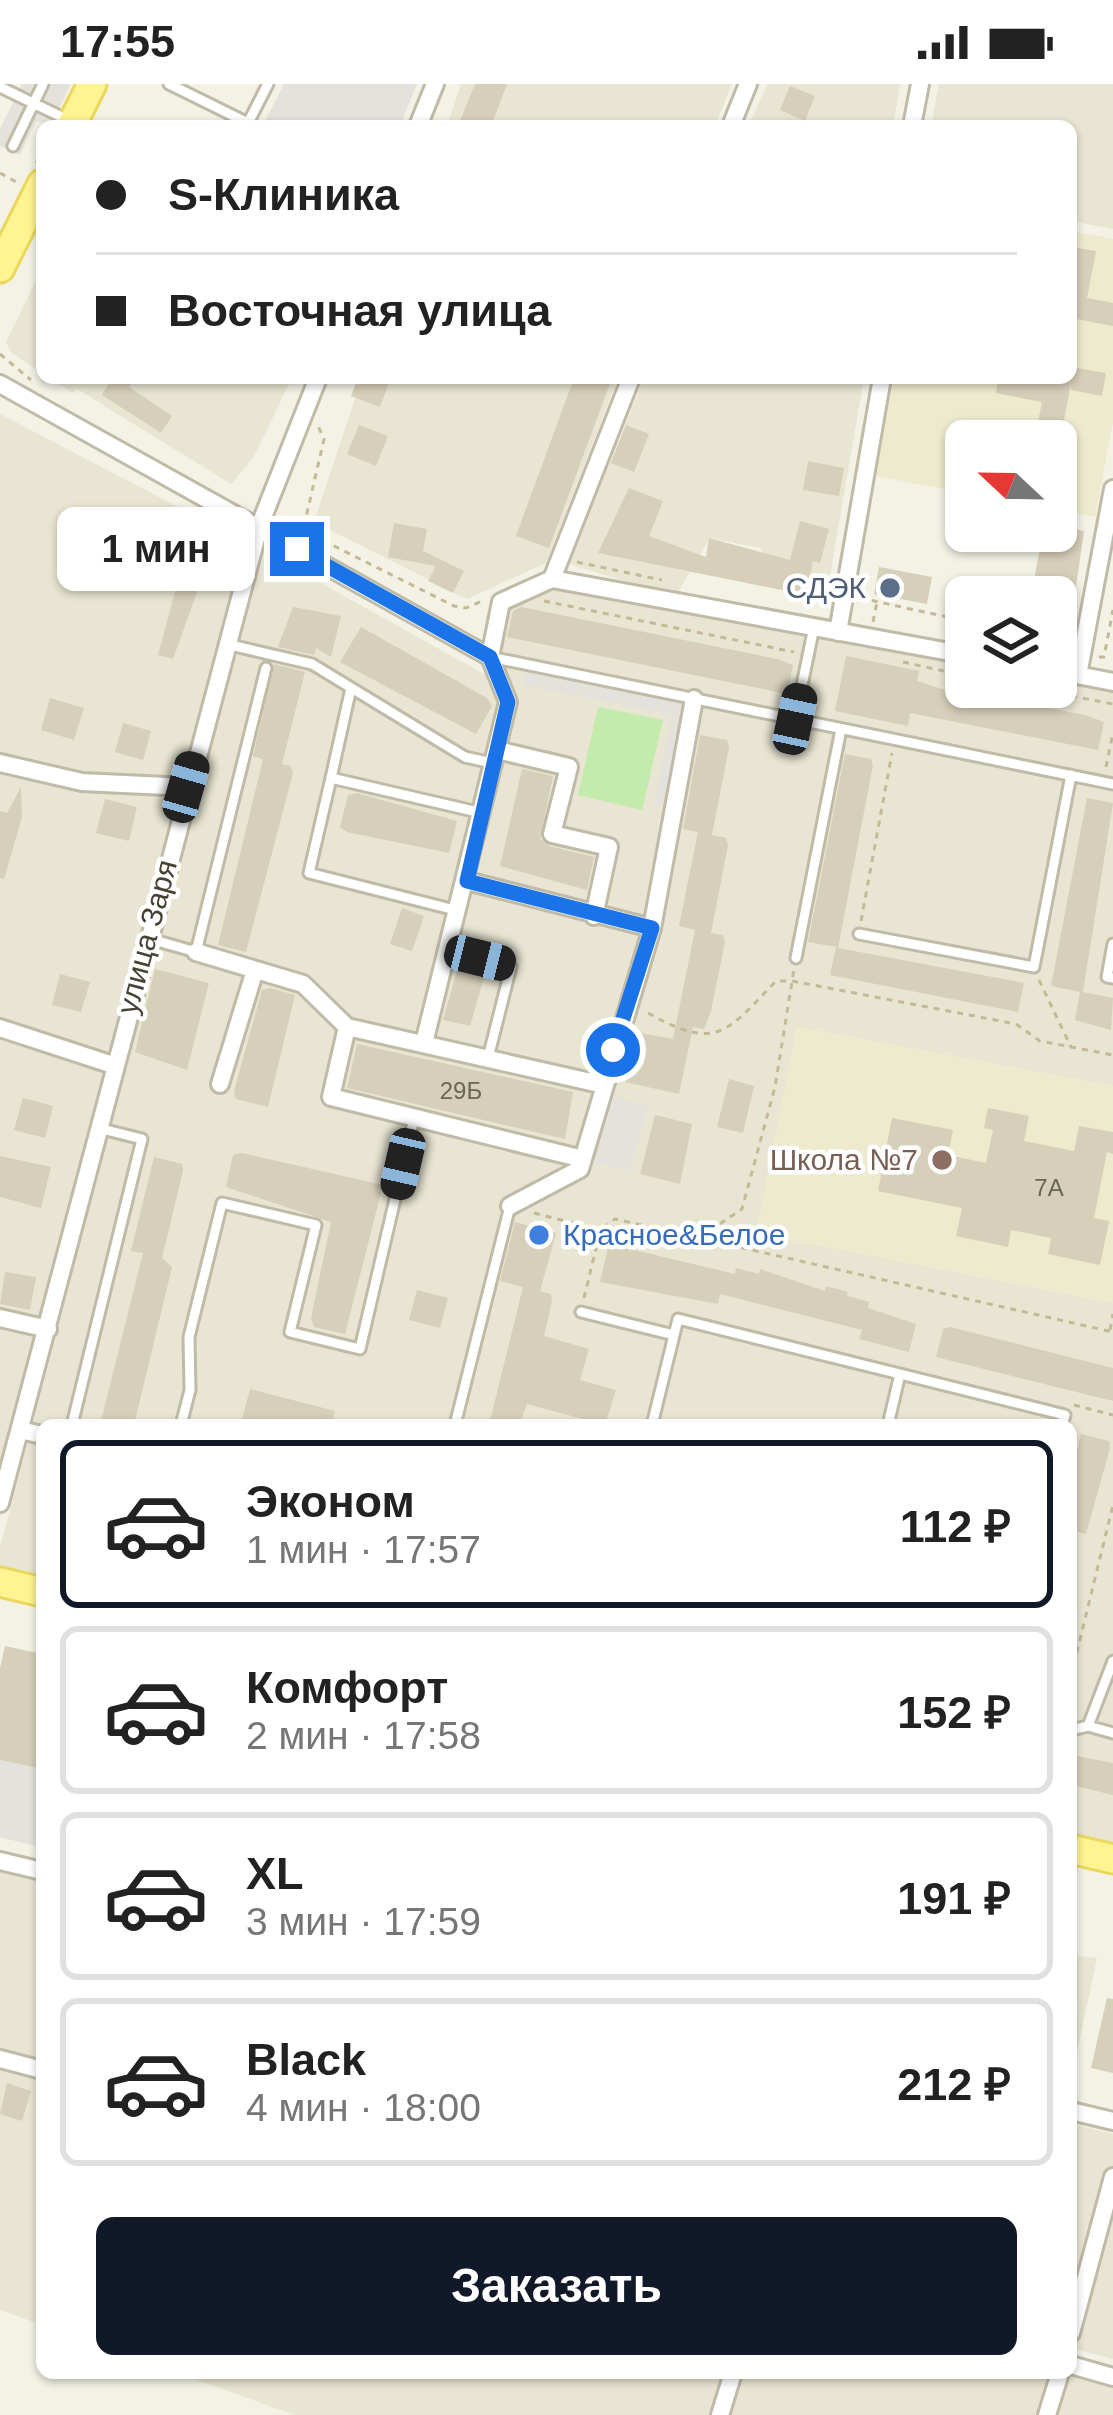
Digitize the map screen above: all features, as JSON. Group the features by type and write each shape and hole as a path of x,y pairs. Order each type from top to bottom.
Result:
{"main road":[{"path":"74,120 92,84"},
{"path":"0,268 33,185"},
{"path":"0,1582 36,1591"},
{"path":"1077,1850 1113,1859"}],"street":[{"path":"420,120 435,84"},
{"path":"733,120 748,84"},
{"path":"913,120 920,84"},
{"name":"улица Заря","path":"0,1503 226,644 262,520 316,384"},
{"path":"551,579 629,384"},
{"path":"838,632 881,384"},
{"path":"0,385 262,520 490,657"},
{"path":"1113,489 1106,563 1078,675 1113,682"},
{"path":"424,1043 508,702 490,657 501,602 551,579 945,651"},
{"path":"510,1206 580,1169 652,928 694,699"},
{"path":"495,757 568,766 552,834 609,847 594,916"},
{"path":"0,763 82,782 186,787"},
{"path":"467,881 652,928"},
{"path":"196,952 303,984 347,1027 604,1085"},
{"path":"220,1084 255,970"},
{"path":"347,1027 331,1097 583,1160"},
{"path":"0,1028 113,1065"},
{"path":"0,1318 48,1329"},
{"path":"20,1430 36,1434"},
{"path":"0,1861 36,1870"},
{"path":"0,2059 36,2068"},
{"path":"1077,2112 1113,2121"},
{"path":"1077,2311 1113,2176"},
{"path":"1077,2367 1113,2377"},
{"path":"719,2415 731,2379"},
{"path":"1047,2415 1058,2379"}],"lane":[{"path":"13,146 43,84"},
{"path":"169,84 243,120"},
{"path":"253,120 268,84"},
{"path":"0,87 65,120"},
{"path":"795,719 814,627"},
{"path":"226,644 312,664 465,757 495,757"},
{"path":"490,657 1108,783"},
{"path":"147,938 196,952 266,668"},
{"path":"351,688 308,873 459,911"},
{"path":"796,958 841,728"},
{"path":"859,934 1034,967 1071,776"},
{"path":"331,778 482,814"},
{"path":"1113,944 1107,977 1113,978"},
{"path":"448,950 512,967 488,1058"},
{"path":"183,1419 190,1390 190,1336 223,1202 316,1225 290,1332 360,1349 414,1118"},
{"path":"73,1419 142,1138 98,1128"},
{"path":"457,1419 510,1206"},
{"path":"580,1312 674,1335"},
{"path":"653,1419 678,1319 1065,1415 1064,1419"},
{"path":"889,1419 900,1374"},
{"path":"1088,1726 1113,1661"},
{"path":"1077,1729 1088,1726 1113,1732"}],"path":[{"path":"0,173 33,185"},
{"path":"303,528 324,439 308,405"},
{"path":"262,520 303,528 454,606"},
{"path":"514,595 809,652"},
{"path":"865,599 945,616"},
{"path":"1104,657 1113,610"},
{"path":"885,658 945,671"},
{"path":"1077,697 1113,704"},
{"path":"1108,783 1113,733"},
{"path":"859,934 895,740"},
{"path":"698,1238 742,1209 775,1087 796,958"},
{"path":"1034,967 1071,1047"},
{"path":"631,1004 673,1027 706,1034 728,1030 776,981 792,981 1016,1024 1040,1041 1113,1055"},
{"path":"510,1206 600,1230"},
{"path":"580,1312 600,1230 615,1219 1111,1332 1113,1314"},
{"path":"1077,1651 1113,1504"}],"shaded area":[{"path":"22,84 71,84 53,120 36,120 20,155 0,146 0,129"},
{"path":"284,84 417,84 402,120 266,120"},
{"path":"461,84 732,84 717,120 449,120"},
{"path":"768,84 900,84 894,120 751,120"},
{"path":"939,84 1113,84 1113,229 1077,222 1077,120 932,120"},
{"path":"1077,232 1113,239 1113,422 1095,517 1077,513 1077,420 945,420 945,489 876,476 893,384 1077,384"},
{"path":"36,280 36,369 12,353 6,342"},
{"path":"59,384 289,384 253,458 231,484 77,389 73,393"},
{"path":"360,384 616,384 546,563 467,599 314,522"},
{"path":"642,384 863,384 829,582 771,570 760,548 710,538 675,597 569,564"},
{"path":"0,414 247,543 0,1474"},
{"path":"262,550 491,678 505,607 549,588 945,661 945,708 1077,708 1077,685 1113,692 1113,1086 797,1027 757,1233 1113,1303 1113,1846 1077,1837 1077,1419 36,1419 36,1582 0,1573 0,1548"},
{"path":"528,665 694,699 673,807 654,803 672,715 523,685"},
{"name":"Школа №7","path":"797,1027 1113,1086 1113,1303 756,1233"},
{"path":"601,1093 647,1105 630,1171 583,1159"},
{"path":"0,1760 36,1768 36,1846 0,1837"},
{"path":"0,1870 36,1879 36,2063 0,2053"},
{"path":"1077,1956 1097,1958 1077,2052"},
{"path":"0,2069 36,2079 36,2323 0,2310"},
{"path":"1077,2125 1113,2134 1113,2359 1077,2350"},
{"path":"1077,2375 1113,2385 1113,2415 295,2415 194,2379 1077,2379"}],"green space":[{"path":"598,707 663,720 642,810 578,795"}],"building":[{"path":"475,84 507,84 493,120 460,120"},
{"path":"790,86 815,96 805,120 780,110"},
{"path":"1077,248 1096,251 1087,298 1113,303 1113,326 1077,319"},
{"path":"1077,368 1106,373 1102,396 1071,390 1071,384 1077,384"},
{"path":"108,384 131,384 172,416 161,433 102,395"},
{"path":"356,384 389,384 380,407 351,396"},
{"path":"572,384 610,384 549,548 516,536"},
{"path":"997,384 1071,384 1064,420 1038,420 1042,402 996,393"},
{"path":"359,425 388,436 376,466 347,454"},
{"path":"626,425 649,434 634,472 611,463"},
{"path":"808,461 844,468 839,496 803,490"},
{"path":"629,488 663,501 649,536 706,557 709,538 790,560 800,521 829,529 820,563 813,561 806,595 598,553"},
{"path":"100,511 143,530 149,516 195,536 179,572 153,561 156,554 91,531"},
{"path":"394,523 427,529 423,551 464,571 453,593 428,581 436,566 388,557"},
{"path":"1077,530 1084,531 1077,580 1035,576 1039,552 1077,552"},
{"path":"879,567 932,577 927,604 874,594"},
{"path":"179,577 200,584 173,659 158,655"},
{"path":"293,607 341,616 331,657 316,648 314,655 278,647"},
{"path":"521,607 777,659 793,665 787,694 507,637 513,611"},
{"path":"361,627 487,698 492,706 476,734 340,662"},
{"path":"846,656 919,671 917,681 945,690 945,708 1046,708 1104,722 1098,750 910,713 908,726 835,711"},
{"path":"274,664 305,672 282,764 291,766 293,773 246,952 218,945 263,759 253,756"},
{"path":"50,698 84,708 74,740 41,730"},
{"path":"123,723 151,731 143,760 115,752"},
{"path":"700,735 727,740 729,747 712,835 726,838 728,845 711,933 723,935 725,942 711,1011 704,1029 693,1027 679,1094 625,1082 636,1032 673,1039 695,930 679,926 698,832 683,829"},
{"path":"845,754 871,759 873,765 838,948 1024,983 1018,1012 830,975 836,947 808,942"},
{"path":"522,769 553,776 540,839 549,846 594,857 587,890 500,866"},
{"path":"21,787 22,817 4,879 0,878 0,811 7,813"},
{"path":"357,793 457,821 449,853 347,832 340,827 348,795"},
{"path":"1087,798 1113,803 1083,992 1113,998 1111,1030 1075,1020 1080,992 1051,986"},
{"path":"105,799 137,807 129,841 96,833"},
{"path":"402,908 424,916 412,951 390,944"},
{"path":"458,967 485,974 470,1026 443,1020"},
{"path":"155,969 209,983 187,1070 135,1052"},
{"path":"60,974 90,982 81,1012 52,1005"},
{"path":"262,990 295,995 268,1107 236,1099 234,1091"},
{"path":"357,1044 573,1092 565,1139 347,1088"},
{"path":"729,1079 754,1086 743,1133 717,1127"},
{"path":"23,1098 53,1106 45,1138 14,1130"},
{"path":"988,1108 1029,1116 1024,1141 1074,1151 1079,1126 1113,1132 1113,1154 1107,1152 1094,1218 1109,1221 1100,1265 1048,1254 1051,1238 1011,1230 1008,1247 956,1236 962,1208 878,1191 892,1118 953,1130 948,1155 986,1163 993,1130 984,1128"},
{"path":"655,1115 692,1124 680,1184 640,1174"},
{"path":"242,1153 383,1185 345,1334 314,1327 311,1318 331,1222 226,1187 233,1155"},
{"path":"0,1156 51,1167 41,1208 0,1197"},
{"path":"154,1157 182,1164 162,1258 172,1267 135,1419 102,1419 143,1253 131,1251"},
{"path":"515,1222 556,1233 540,1291 551,1294 552,1301 544,1336 589,1349 580,1380 616,1390 607,1419 583,1419 527,1404 521,1419 490,1419 523,1287 500,1281"},
{"path":"609,1244 735,1274 736,1268 759,1274 760,1269 825,1291 826,1286 848,1292 847,1296 869,1302 868,1308 916,1324 909,1352 859,1339 862,1330 720,1294 718,1304 600,1282"},
{"path":"5,1272 36,1277 30,1310 0,1304"},
{"path":"417,1290 448,1298 440,1328 409,1320"},
{"path":"943,1329 1113,1368 1113,1401 936,1357"},
{"path":"250,1389 335,1411 333,1419 242,1419"},
{"path":"1081,1434 1109,1441 1086,1534 1077,1532"},
{"path":"5,1646 36,1653 36,1768 0,1760 0,1668"},
{"path":"1077,1756 1113,1763 1113,1795 1077,1786"},
{"path":"1107,1998 1113,1999 1113,2073 1091,2068"},
{"path":"7,2083 31,2091 22,2121 0,2114"}],"place":[{"name":"СДЭК","path":"890,588"},
{"name":"Школа №7","path":"942,1160"},
{"name":"Красное&Белое","path":"539,1235"}],"route":[{"path":"297,549 490,657 508,702 467,881 652,928 613,1050"}]}
